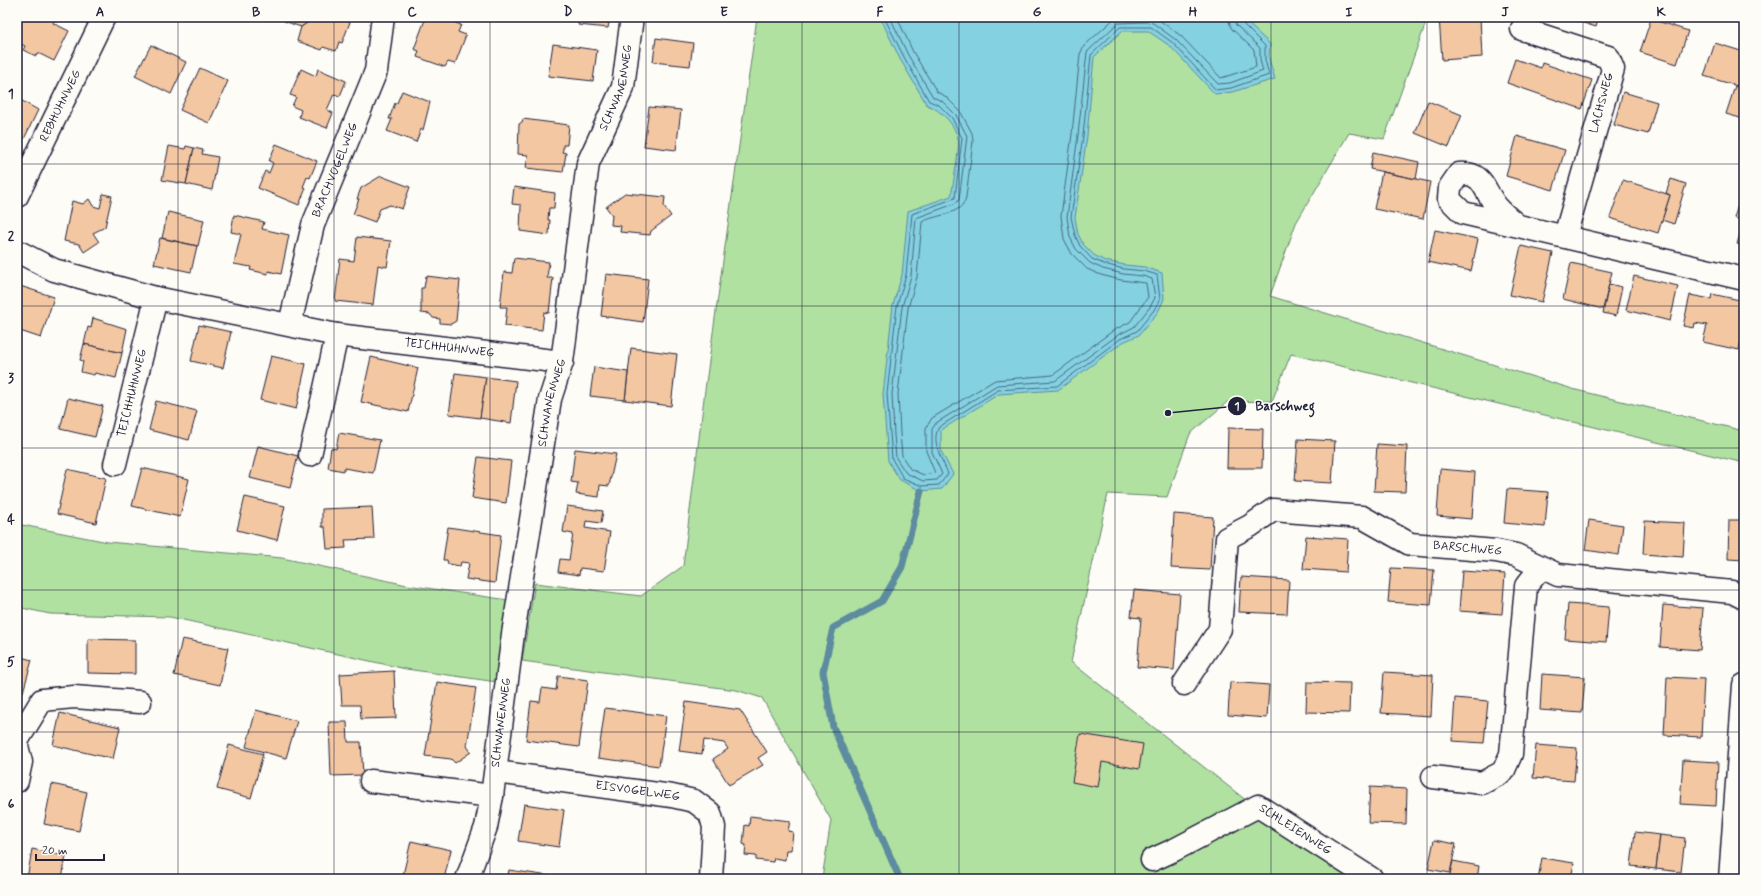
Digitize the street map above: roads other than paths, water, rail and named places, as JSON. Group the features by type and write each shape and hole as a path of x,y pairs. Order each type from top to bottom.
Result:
{"street":[{"name":"REBHUHNWEG","path":"17,196 104,17"},
{"name":"BRACHVOGELWEG","path":"290,324 313,225 376,71 383,17"},
{"name":"SCHWANENWEG","path":"467,879 486,827 492,796 513,634 548,407 562,362 588,163 623,87 632,17"},
{"name":"LACHSWEG","path":"1522,29 1608,57 1613,69 1564,236"},
{"path":"1517,226 1744,279"},
{"name":"TEICHHUHNWEG","path":"17,251 54,270 156,298 290,324 337,335 562,362"},
{"name":"TEICHHUHNWEG","path":"115,464 156,298"},
{"path":"310,455 337,335"},
{"name":"BARSCHWEG","path":"1184,684 1220,629 1227,538 1250,526 1273,510 1362,517 1410,544 1496,551 1516,555 1558,575 1732,592 1744,598"},
{"path":"1433,777 1482,783 1503,772 1511,754 1526,586 1541,568"},
{"path":"1730,879 1744,684"},
{"path":"17,741 42,700 74,697 140,702"},
{"path":"17,746 21,762 17,781"},
{"name":"EISVOGELWEG","path":"496,772 672,796 694,801 710,813 714,827 711,879"},
{"path":"371,781 492,796"},
{"name":"SCHLEIENWEG","path":"1152,860 1258,806 1372,879"}],"water":[{"path":"880,17 1241,17 1270,44 1269,59 1275,79 1232,92 1215,94 1170,46 1148,31 1122,31 1094,57 1087,136 1075,218 1078,234 1083,244 1094,255 1105,261 1145,267 1162,273 1164,299 1158,312 1139,335 1123,342 1058,390 999,394 941,430 941,451 953,474 942,489 921,491 900,480 888,461 883,394 893,305 902,275 908,211 951,196 957,158 958,139 954,128 947,118 937,110 927,105 900,59"}],"waterway":[{"path":"900,879 833,727 823,672 833,628 882,601 902,567 921,491"}],"place":[{"name":"Barschweg","path":"1168,413"}]}
